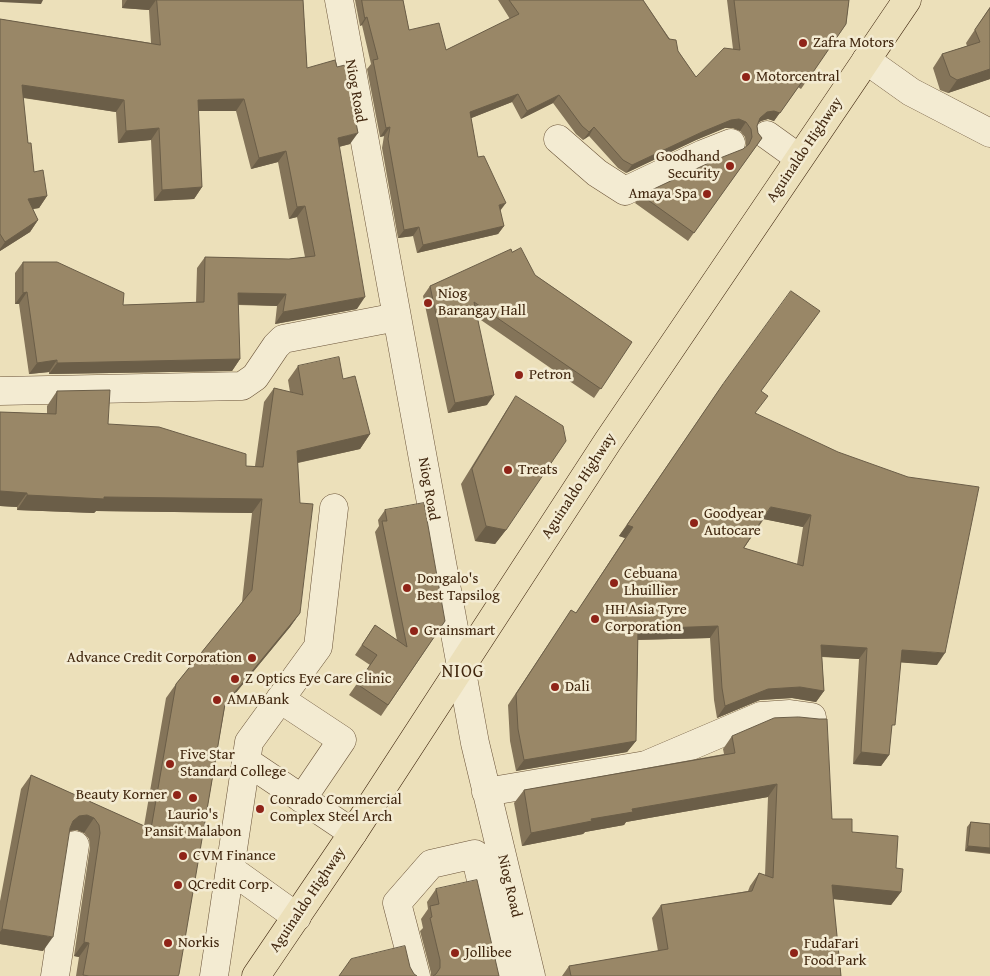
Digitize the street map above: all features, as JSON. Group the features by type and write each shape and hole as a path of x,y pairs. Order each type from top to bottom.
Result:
{"highway":[{"name":"Aguinaldo Highway","path":"256,976 353,833 608,441 677,342 907,0"}],"street":[{"name":"Niog Road","path":"339,0 475,743 531,976"},
{"path":"866,60 911,92 990,133"},
{"path":"767,136 799,158"},
{"path":"558,139 597,173 625,191 703,154 731,143"},
{"path":"0,391 242,386 255,377 283,339 396,317"},
{"path":"214,976 249,742 318,647 334,508"},
{"path":"280,699 342,740 302,799"},
{"path":"486,792 646,765 761,716 790,714 812,717"},
{"path":"246,761 353,833"},
{"path":"55,976 75,845"},
{"path":"416,976 397,903 431,864 475,854 504,976"},
{"path":"230,869 297,917"}],"building":[{"path":"157,0 303,0 307,68 335,60 337,67 345,65 358,133 338,138 365,297 283,312 286,294 238,293 240,359 57,363 57,360 37,363 27,292 23,293 23,262 57,262 124,293 123,305 204,302 205,257 289,259 315,256 305,206 297,207 286,151 259,158 244,99 198,100 202,187 162,190 159,128 126,131 124,100 22,85 28,143 31,143 34,172 43,170 47,196 28,199 38,220 5,242 0,234 0,19 160,45"},
{"path":"362,0 403,0 409,30 439,23 446,50 519,14 509,0 643,0 669,39 676,40 678,51 696,77 724,48 740,50 734,0 849,0 846,24 807,81 804,79 780,113 774,111 767,112 760,118 757,126 758,133 762,138 694,233 641,195 743,149 749,144 752,137 751,129 746,122 739,119 731,120 632,165 623,160 594,127 589,132 582,126 559,95 527,111 518,94 470,112 478,157 484,156 506,203 499,205 504,226 423,245 419,227 404,230 388,139 390,127 386,128 373,60 378,59 367,17 365,18"},
{"path":"990,8 990,69 957,80 950,76 942,54 980,42 975,30"},
{"path":"521,248 535,275 632,342 601,389 474,302 494,395 455,403 430,286 511,249 512,252"},
{"path":"791,291 820,311 761,391 768,396 755,413 838,452 908,477 979,487 945,653 902,650 895,725 892,725 889,755 861,752 867,648 821,645 824,691 800,687 768,689 725,706 718,626 638,629 636,741 524,760 518,729 516,694 571,610 576,613 633,527 627,525 723,384","holes":["771,507 811,515 803,566 744,548"]},
{"path":"339,357 343,379 355,376 370,434 297,451 300,503 313,504 300,613 225,704 179,974 178,976 83,975 89,943 84,942 100,833 99,825 94,818 87,815 79,816 73,821 70,828 53,937 2,929 31,775 151,829 176,684 252,590 262,499 104,497 104,499 27,495 27,493 0,491 0,412 56,414 57,391 110,390 108,424 159,427 246,454 246,466 263,467 274,388 303,395 298,366"},
{"name":"Treats","path":"516,396 563,426 566,441 506,530 486,526 472,469"},
{"path":"424,503 445,621 388,705 357,684 377,655 362,645 375,625 407,647 382,521 387,521 385,510"},
{"path":"774,718 827,719 832,819 852,819 852,832 898,836 896,868 903,869 901,892 832,885 841,976 571,976 569,966 668,949 661,905 752,891 759,873 773,878 777,784 632,809 633,812 591,819 592,821 531,833 524,790 735,753 732,736"},
{"path":"971,822 990,824 990,848 968,846"},
{"name":"Jollibee","path":"477,880 499,976 433,976 440,968 440,960 430,918 432,917 430,906 439,904 436,889"},
{"path":"405,946 410,967 417,976 339,976 351,959"}],"place":[{"name":"Zafra Motors","path":"803,43"},
{"name":"Motorcentral","path":"746,77"},
{"name":"Goodhand Security","path":"730,166"},
{"name":"Amaya Spa","path":"707,194"},
{"name":"Niog Barangay Hall","path":"428,303"},
{"name":"Petron","path":"519,375"},
{"name":"Treats","path":"508,470"},
{"name":"Goodyear Autocare","path":"694,523"},
{"name":"Cebuana Lhuillier","path":"614,583"},
{"name":"Dongalo's Best Tapsilog","path":"407,588"},
{"name":"HH Asia Tyre Corporation","path":"595,619"},
{"name":"Grainsmart","path":"414,631"},
{"name":"Advance Credit Corporation","path":"252,658"},
{"name":"Z Optics Eye Care Clinic","path":"235,679"},
{"name":"Dali","path":"555,687"},
{"name":"AMABank","path":"217,700"},
{"name":"Five Star Standard College","path":"170,764"},
{"name":"Beauty Korner","path":"177,795"},
{"name":"Laurio's Pansit Malabon","path":"193,798"},
{"name":"Conrado Commercial Complex Steel Arch","path":"260,809"},
{"name":"CVM Finance","path":"183,856"},
{"name":"QCredit Corp.","path":"178,885"},
{"name":"Norkis","path":"168,943"},
{"name":"Jollibee","path":"455,953"},
{"name":"FudaFari Food Park","path":"794,953"}],"district":[{"name":"NIOG","path":"463,672"}]}
